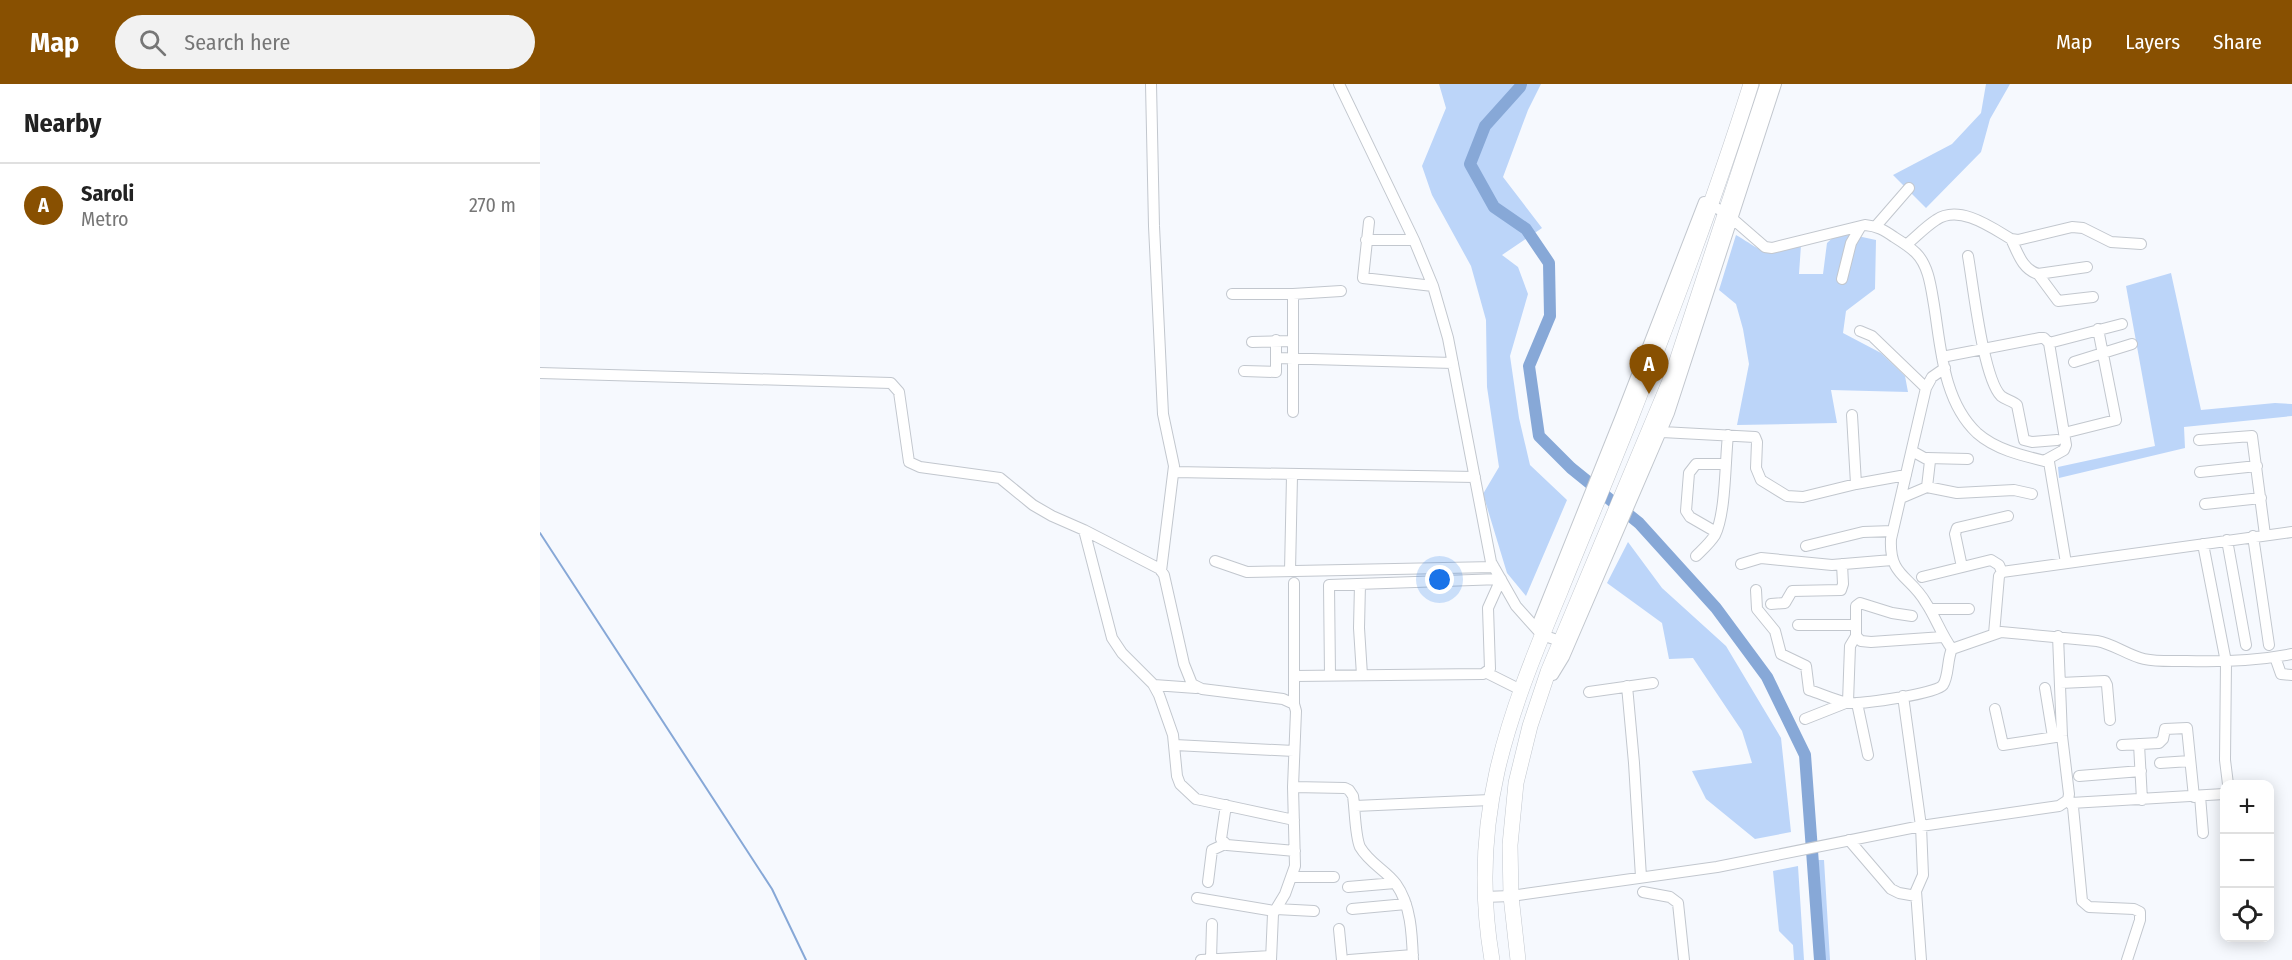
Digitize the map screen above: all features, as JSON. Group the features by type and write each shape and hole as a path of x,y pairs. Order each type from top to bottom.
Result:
{"highway":[{"path":"1492,960 1484,897 1486,831 1499,758 1539,632 1708,203 1751,84"},
{"path":"1518,960 1511,896 1510,845 1513,802 1521,759 1538,698 1565,643 1608,540 1672,376 1729,217 1768,84"}],"street":[{"path":"1151,84 1154,226 1163,414 1173,457 1174,472 1159,569 1184,664 1196,688"},
{"path":"1339,84 1414,240 1433,286 1448,338 1491,562 1516,606 1539,632 1565,643"},
{"path":"1744,84 1708,203 1729,217 1760,244 1773,248 1862,226 1879,228 1918,254 1926,268 1932,291 1944,363 1957,408 1986,440 2003,449 2049,462 2066,563"},
{"path":"1629,489 1662,432 1729,217 1776,84"},
{"path":"1879,228 1909,188"},
{"path":"1906,245 1937,219 1947,214 1966,216 2011,239 2018,240 2072,227 2083,228 2111,242 2141,243"},
{"path":"1369,222 1363,278 1433,286"},
{"path":"1842,279 1851,243 1862,226"},
{"path":"2011,239 2025,267 2038,274 2058,301 2093,297"},
{"path":"1366,240 1414,240"},
{"path":"1968,256 1984,351 1994,384 2002,396 2017,405 2024,440 2032,442 2060,436 2116,420 2098,329"},
{"path":"2038,274 2087,267"},
{"path":"1232,294 1341,291"},
{"path":"1293,294 1293,412"},
{"path":"2049,343 2122,324"},
{"path":"1860,331 1872,336 1926,388"},
{"path":"1952,649 1943,637 1921,595 1896,569 1890,552 1926,388 1944,363 1995,348 2044,338 2049,343 2060,436 2066,445 2064,450 2044,461"},
{"path":"1244,371 1276,372 1276,340"},
{"path":"1252,342 1293,341"},
{"path":"2074,362 2132,344"},
{"path":"1276,358 1453,363"},
{"path":"540,373 891,383 898,392 909,462 920,466 1000,478 1033,505 1159,569"},
{"path":"1852,415 1856,484"},
{"path":"1662,432 1755,437 1757,442 1756,468 1761,480 1787,496 1803,497 1906,475"},
{"path":"1696,556 1711,542 1716,532 1731,435"},
{"path":"2199,440 2250,435 2253,439 2265,534"},
{"path":"1912,451 1927,458 1968,459"},
{"path":"1927,458 1930,465 1927,487"},
{"path":"1716,532 1690,517 1686,511 1689,473 1696,464 1725,464"},
{"path":"2200,472 2257,466"},
{"path":"1174,472 1292,476 1475,477"},
{"path":"1290,571 1292,476"},
{"path":"1901,498 1927,487 1957,493 2014,490 2032,494"},
{"path":"2205,504 2260,498"},
{"path":"1962,567 1955,531 1958,528 2008,516"},
{"path":"1084,530 1112,638 1122,653 1154,685 1160,695 1175,745 1177,776 1180,784 1196,799 1294,820"},
{"path":"1806,546 1863,532 1893,531"},
{"path":"2002,572 2292,531"},
{"path":"2253,536 2269,645"},
{"path":"2227,540 2246,645"},
{"path":"2203,544 2226,662 2225,760 2228,780"},
{"path":"1741,564 1761,558 1826,565 1892,560"},
{"path":"1922,578 1991,560 2000,565 2002,572 1999,576 1994,634"},
{"path":"1215,561 1247,572 1494,567"},
{"path":"1771,604 1785,603 1792,591 1841,590 1842,564"},
{"path":"1330,675 1329,585 1501,579"},
{"path":"1487,673 1490,669 1488,608 1501,579"},
{"path":"1202,960 1271,958 1272,920 1293,877 1295,866 1293,787 1296,711 1294,704 1294,583"},
{"path":"1360,584 1359,628 1362,675"},
{"path":"1756,590 1756,609 1775,631 1781,654 1806,666 1809,690 1852,703"},
{"path":"1868,755 1852,703 1850,646 1856,630 1856,606 1860,603 1892,613 1912,616"},
{"path":"1930,609 1969,609"},
{"path":"1798,625 1856,630"},
{"path":"1856,630 1861,641 1871,642 1943,637"},
{"path":"1805,719 1852,703 1933,691 1944,683 1952,649 1994,634 2016,632 2107,643 2131,655 2151,660 2226,662 2292,654"},
{"path":"2058,636 2060,682 2058,736"},
{"path":"2275,657 2281,674 2292,675"},
{"path":"1294,676 1487,673 1521,690"},
{"path":"2060,682 2105,681 2108,685 2110,720"},
{"path":"1589,692 1653,683"},
{"path":"1154,685 1283,699 1294,704"},
{"path":"1627,686 1641,877"},
{"path":"2045,688 2073,807 2082,902 2090,907 2134,909 2140,912 2140,920 2127,960"},
{"path":"1904,696 1921,826 1923,875 1916,888 1921,960"},
{"path":"1995,709 2003,745 2058,736"},
{"path":"2122,745 2159,743 2163,739 2165,729 2185,728 2188,730 2190,761 2203,833"},
{"path":"2139,744 2142,800"},
{"path":"1175,745 1294,751"},
{"path":"2160,763 2190,761"},
{"path":"2079,776 2141,771"},
{"path":"1293,787 1349,790 1353,796 1359,845 1375,866 1395,883 1406,904 1413,957 1349,960"},
{"path":"1484,897 1511,896 1717,867 1921,826 2059,806 2070,801 2142,800 2220,794"},
{"path":"1354,806 1490,800"},
{"path":"1225,844 1221,839 1226,805"},
{"path":"1849,840 1891,890 1916,896"},
{"path":"1208,882 1212,850 1225,844 1295,851"},
{"path":"1293,877 1334,877"},
{"path":"1348,887 1395,883"},
{"path":"1643,892 1670,897 1678,903 1684,960"},
{"path":"1197,897 1275,910 1314,911"},
{"path":"1352,909 1406,904"},
{"path":"1210,959 1212,924"},
{"path":"1339,929 1342,960"}],"shaded area":[{"path":"1439,84 1541,84 1528,110 1503,177 1542,228 1502,255 1518,267 1528,294 1510,356 1519,418 1530,465 1567,500 1526,596 1507,573 1483,494 1499,467 1487,387 1486,320 1471,266 1432,195 1422,166 1446,108"},
{"path":"1986,84 2010,84 1990,119 1981,152 1926,208 1893,175 1952,144 1981,113"},
{"path":"1839,232 1876,240 1875,289 1846,311 1843,333 1881,353 1905,376 1908,392 1831,390 1837,423 1737,425 1749,364 1736,304 1719,290 1736,235 1761,250 1773,253 1801,245 1799,274 1823,274 1827,243"},
{"path":"2171,273 2201,410 2275,403 2292,404 2292,416 2184,427 2185,448 2059,478 2058,467 2155,446 2126,286"},
{"path":"1628,542 1662,588 1726,646 1781,738 1791,832 1755,839 1706,799 1692,771 1752,763 1742,731 1693,658 1669,659 1662,623 1607,583"},
{"path":"1818,860 1824,860 1830,960 1824,960"},
{"path":"1798,866 1804,960 1794,960 1793,945 1779,931 1773,871"}],"waterway":[{"path":"1521,84 1485,126 1470,164 1494,207 1526,229 1549,263 1550,316 1529,366 1539,436 1571,468 1639,523 1716,608 1767,677 1805,755 1820,960"},
{"path":"540,533 772,889 806,960"}],"place":[{"name":"Saroli","path":"1649,394"}]}
